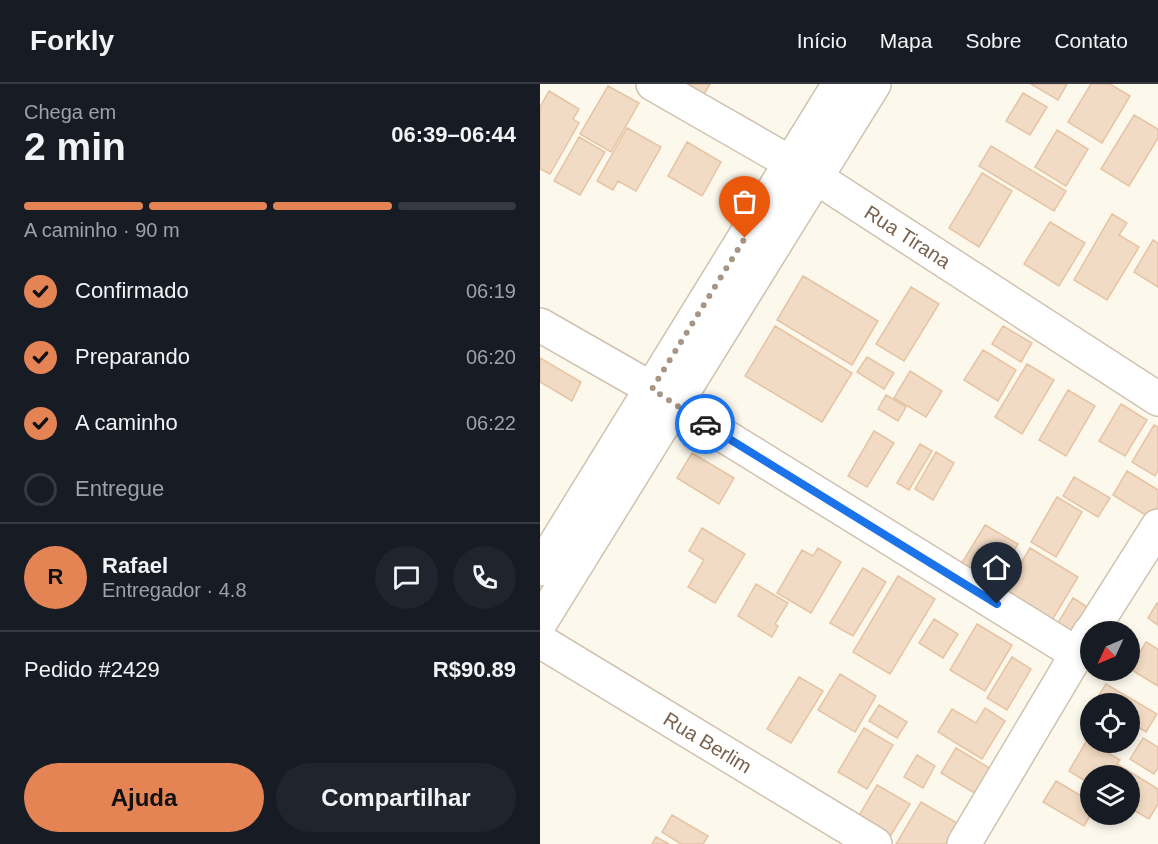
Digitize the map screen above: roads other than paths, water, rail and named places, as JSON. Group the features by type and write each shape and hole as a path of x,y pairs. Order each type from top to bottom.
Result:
{"street":[{"name":"Rua Tirana","path":"653,84 804,170 1158,399"},
{"path":"804,170 839,84"},
{"path":"540,623 664,398 804,170 874,84"},
{"path":"540,325 1080,636"},
{"path":"540,569 664,398"},
{"path":"1097,621 1158,526"},
{"name":"Rua Berlim","path":"540,641 875,844"},
{"path":"964,844 1080,649"}]}
